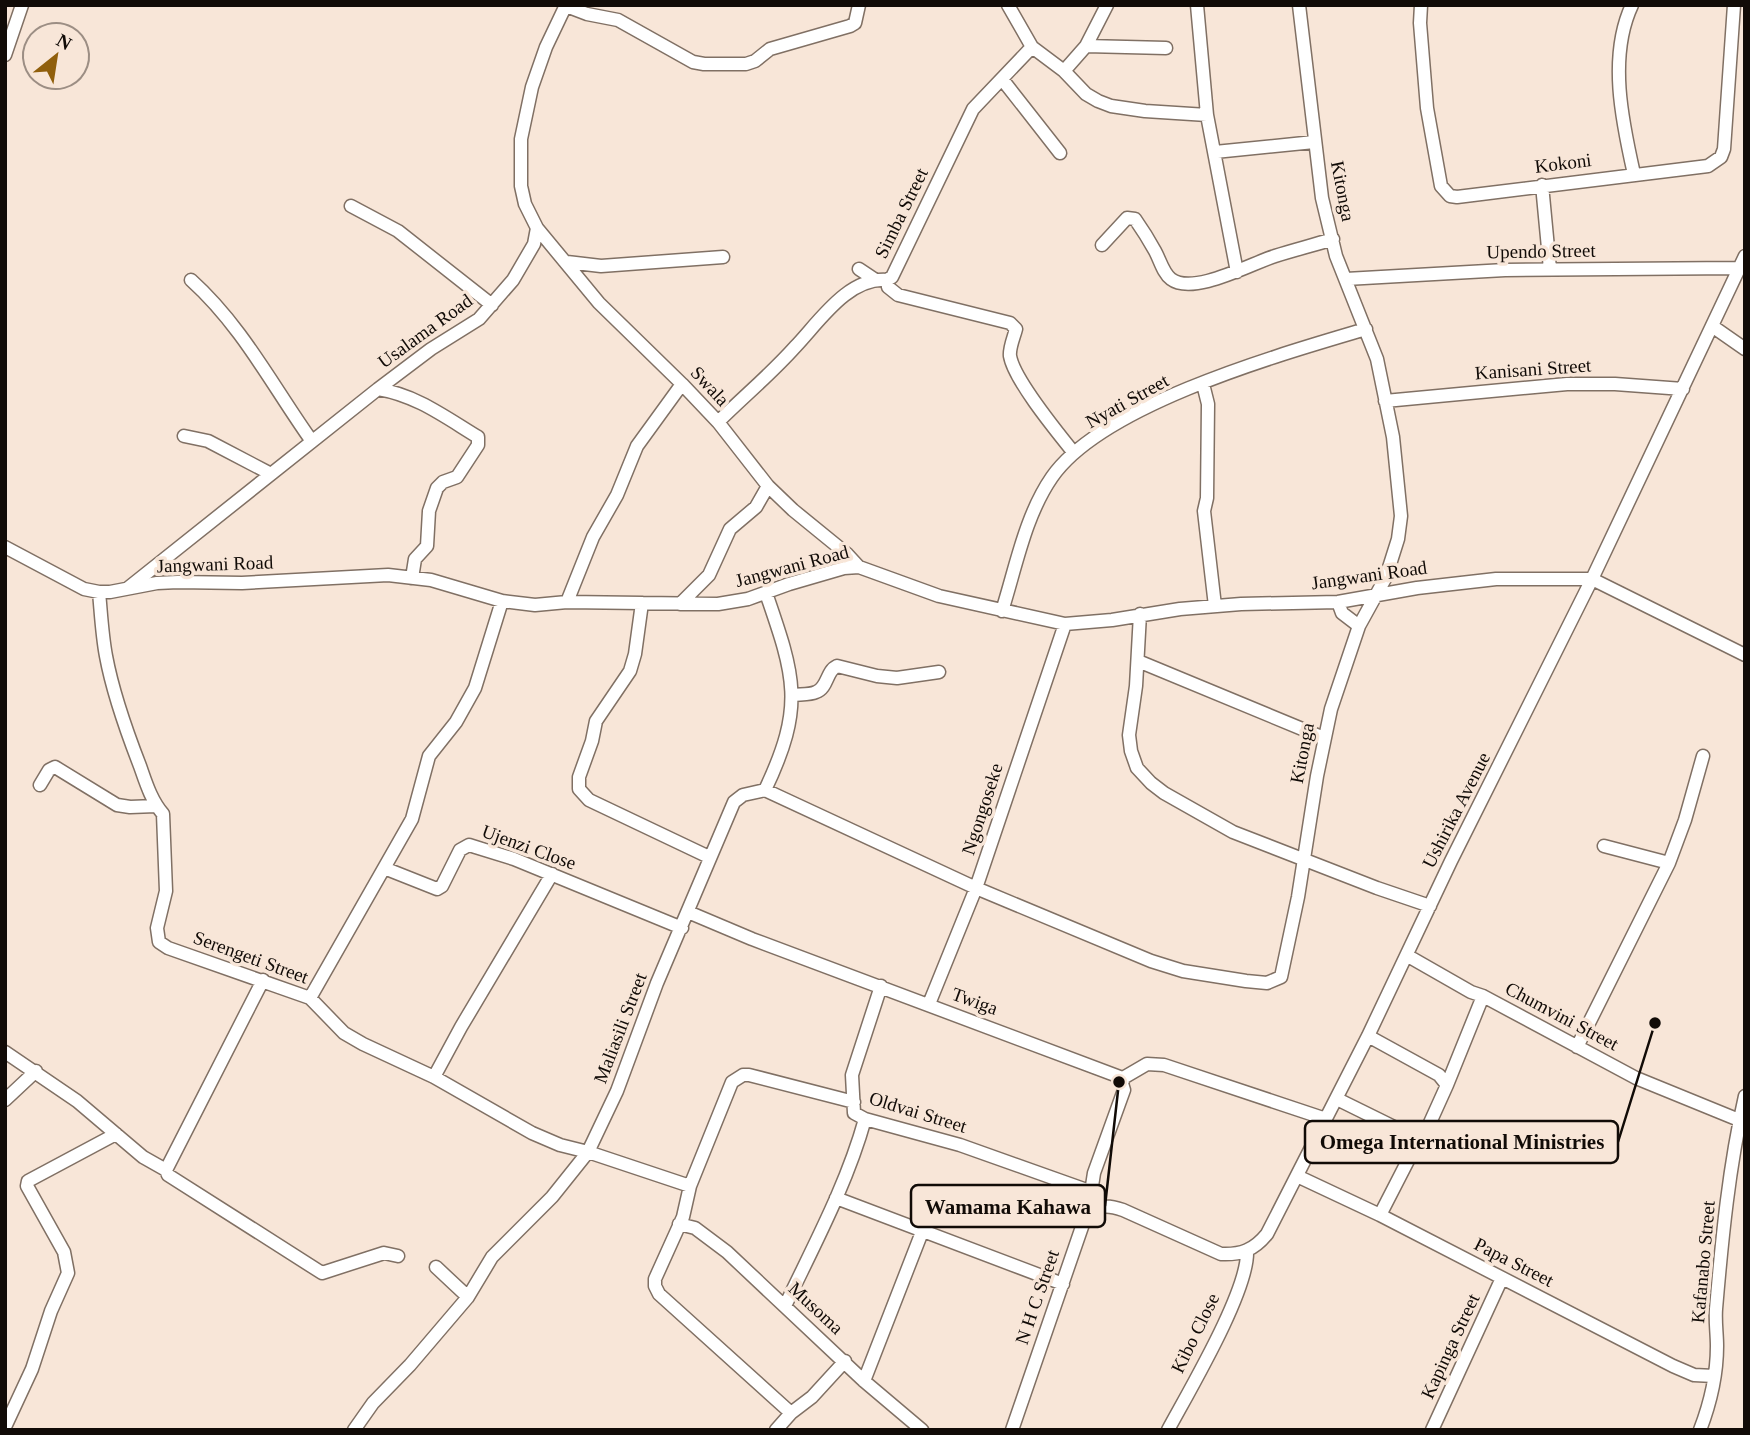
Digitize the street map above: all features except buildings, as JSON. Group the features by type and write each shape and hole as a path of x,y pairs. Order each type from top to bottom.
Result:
{"street":[{"path":"5,55 22,5"},
{"path":"537,228 525,204 521,186 521,139 532,87 546,47 566,5 587,15 618,20 693,62 724,65 746,64 755,61 770,49 850,26 855,23 859,5"},
{"path":"1008,5 1032,47 1064,71 1086,94 1111,106 1207,115"},
{"path":"1064,71 1086,46 1107,5"},
{"path":"1197,5 1207,115 1237,272"},
{"name":"Kitonga","path":"765,790 976,888 1151,961 1183,971 1267,983 1280,977 1331,709 1359,626 1386,577 1401,516 1393,437 1377,359 1336,256 1322,198 1299,5"},
{"name":"Kokoni","path":"1422,5 1420,23 1427,108 1441,187 1450,196 1457,197 1708,166 1721,157 1724,149 1734,5"},
{"path":"1632,5 1623,24 1620,52 1624,122 1634,174"},
{"path":"1086,46 1166,48"},
{"name":"Simba Street","path":"718,422 796,347 821,317 851,291 881,280 899,262 973,109 1032,47"},
{"path":"1002,79 1060,153"},
{"path":"1215,152 1314,142"},
{"path":"1542,186 1550,269"},
{"path":"351,206 398,231 492,306"},
{"path":"1102,245 1127,218 1135,219 1155,250 1165,273 1181,284 1237,272 1273,257 1333,239"},
{"name":"Swala","path":"537,228 599,303 718,422 768,486 859,567"},
{"name":"Usalama Road","path":"124,590 311,440 431,349 478,319 513,280 534,244 537,228"},
{"name":"Ushirika Avenue","path":"1247,1251 1259,1244 1268,1234 1408,957 1430,906 1592,579 1745,256"},
{"path":"567,262 601,266 723,257"},
{"name":"Upendo Street","path":"1346,279 1423,273 1550,269 1737,268"},
{"path":"859,269 881,280 898,295 1010,323 1016,329 1010,355 1025,387 1074,453"},
{"path":"191,280 216,302 238,330 311,440"},
{"path":"1712,326 1745,349"},
{"name":"Nyati Street","path":"1002,611 1034,511 1053,476 1074,453 1144,409 1242,368 1366,328"},
{"path":"567,602 593,537 617,495 637,446 682,384"},
{"path":"1203,384 1208,404 1207,499 1204,511 1215,606"},
{"name":"Kanisani Street","path":"1385,401 1567,384 1683,389"},
{"path":"378,389 413,398 478,437 478,445 457,477 443,482 438,488 429,511 426,546 415,559 412,578"},
{"path":"184,436 208,441 271,474"},
{"path":"680,604 709,575 730,529 756,507 768,486"},
{"name":"Jangwani Road","path":"5,547 84,589 99,592 157,583 242,583 388,575 431,580 502,601 535,605 567,602 718,604 766,593 844,568 859,567 939,596 1065,624 1215,606 1338,602 1417,588 1496,579 1592,579"},
{"path":"1592,579 1745,655"},
{"name":"Serengeti Street","path":"99,592 106,654 115,695 156,806 163,814 166,891 157,934 159,942 168,948 310,998 344,1033 434,1077 532,1133 560,1145 690,1186"},
{"path":"765,790 782,755 793,695 787,659 766,593"},
{"path":"310,998 412,819 429,756 456,722 475,688 502,601"},
{"path":"1338,602 1342,612 1359,626"},
{"path":"642,603 630,671 596,721 579,777 579,789 589,800 709,857"},
{"path":"1140,614 1138,661 1129,735 1130,751 1137,768 1164,793 1233,832 1304,861 1430,906"},
{"name":"Ngongoseke","path":"929,1004 976,888 1065,624"},
{"path":"1138,661 1324,738"},
{"path":"793,695 816,692 822,688 831,669 838,666 897,678 939,672"},
{"path":"1577,1047 1669,863 1685,820 1703,756"},
{"path":"40,785 49,770 55,767 117,805 156,806"},
{"name":"Maliasili Street","path":"354,1430 373,1403 410,1365 468,1297 492,1257 552,1197 589,1152 617,1091 657,983 734,803 743,795 765,790"},
{"name":"Ujenzi Close","path":"384,867 438,889 460,850 469,845 514,859 682,928"},
{"path":"1604,846 1669,863"},
{"path":"434,1077 552,874"},
{"name":"Twiga","path":"688,912 752,939 1116,1074 1123,1081"},
{"name":"Chumvini Street","path":"1408,957 1636,1078 1739,1120"},
{"path":"166,1170 262,979"},
{"name":"Oldvai Street","path":"881,986 852,1075 854,1113 865,1119 960,1145 1095,1193"},
{"path":"1380,1215 1447,1085 1483,996"},
{"path":"1368,1036 1438,1076 1447,1085"},
{"path":"5,1052 77,1101 144,1157 166,1170 168,1175 196,1195 288,1249 322,1273 384,1254 398,1256"},
{"path":"1247,1251 1234,1255 1221,1254 1123,1210 1110,1205 1102,1206 1092,1185 1125,1090 1123,1078 1147,1064 1164,1065 1325,1119"},
{"path":"5,1100 36,1071"},
{"path":"791,1413 656,1290 655,1279 683,1217 690,1186 726,1095 737,1078 749,1075 854,1101"},
{"name":"Kafanabo Street","path":"1700,1430 1714,1376 1717,1347 1715,1313 1730,1177 1745,1096"},
{"path":"1336,1099 1408,1134 1423,1136"},
{"path":"785,1306 857,1149 865,1119"},
{"path":"5,1427 32,1369 51,1311 68,1273 64,1252 27,1186 28,1181 116,1134"},
{"name":"Papa Street","path":"1297,1176 1380,1215 1673,1366 1694,1375 1714,1376"},
{"path":"836,1198 1063,1283"},
{"name":"N H C Street","path":"1012,1430 1084,1221 1093,1209 1102,1206"},
{"name":"Musoma","path":"679,1224 695,1228 727,1252 864,1381 922,1430"},
{"path":"864,1381 922,1232"},
{"name":"Kibo Close","path":"1168,1430 1223,1324 1248,1264 1247,1251"},
{"path":"436,1267 468,1297"},
{"name":"Kapinga Street","path":"1432,1430 1502,1278"},
{"path":"776,1430 791,1413 812,1397 845,1361"}],"place":[{"name":"Omega International Ministries","path":"1655,1023"},
{"name":"Wamama Kahawa","path":"1119,1082"}]}
